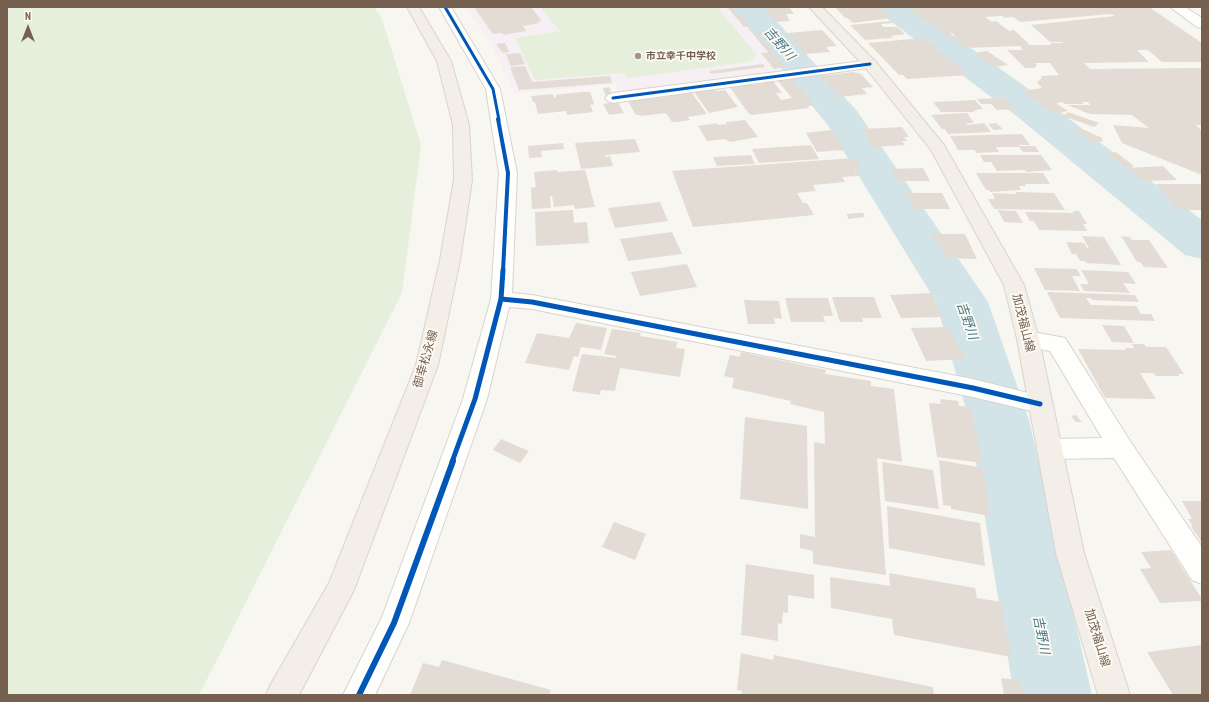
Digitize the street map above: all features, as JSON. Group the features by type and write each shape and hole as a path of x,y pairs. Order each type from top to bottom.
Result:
{"main road":[{"name":"御幸松永線","path":"282,695 340,590 346,576 427,365 450,260 463,180 462,125 444,61 414,7"},
{"name":"加茂福山線","path":"815,7 870,64 938,148 1014,285 1028,339 1070,553 1114,695"}],"street":[{"path":"359,695 394,623 475,399 501,299 508,173 493,89 445,7"},
{"path":"1176,7 1202,24"},
{"path":"613,98 870,64"},
{"path":"501,299 532,302 974,388 1040,404"},
{"path":"1028,339 1057,344 1121,448 1202,571"},
{"path":"1049,449 1121,448"}],"shaded area":[{"name":"市立幸千中学校","path":"465,7 737,7 792,70 619,92 615,84 515,93 490,42"}],"green space":[{"path":"7,7 374,7 382,19 421,145 402,293 199,695 7,695"},
{"name":"市立幸千中学校","path":"540,7 717,7 757,55 749,62 627,78 624,73 535,80 515,38 560,31"}],"building":[{"path":"474,7 531,7 542,21 538,21 540,23 523,26 526,31 503,35 502,33 493,34"},
{"path":"727,7 732,7 750,26 744,27"},
{"path":"764,7 789,7 794,14 786,14 790,21 775,22"},
{"path":"835,7 879,7 889,14 886,14 891,18 853,23 845,18"},
{"path":"1149,7 1202,43 1202,62 1162,62 1148,50 1137,50 1149,62 1084,63 1090,69 1200,68 1202,70 1202,125 1196,125 1202,131 1202,175 1122,143 1113,125 1149,128 1132,115 1090,114 1067,105 1090,105 1088,102 1082,102 1084,104 1064,104 1063,102 1056,103 1068,111 1054,114 1022,91 1042,88 1037,82 1042,78 1041,76 1059,75 1050,63 1035,63 1037,65 1034,68 1025,68 1007,50 1023,50 1020,46 965,48 952,33 949,33 955,39 950,39 934,24 930,25 908,8","holes":["1111,14 1115,16 1031,25 1050,42 1063,43 1050,43 1051,45 1030,45 1014,30 1009,31 996,21 992,22 985,17 1013,17 1020,22"]},
{"path":"891,21 893,23 881,24 883,27 897,27 905,34 891,36 893,38 865,40 850,25"},
{"path":"822,30 837,46 826,47 830,52 805,54 787,33"},
{"path":"753,33 758,33 772,50 767,51"},
{"path":"923,38 968,75 907,79 903,75 899,75 868,43"},
{"path":"505,43 509,52 503,53 496,44"},
{"path":"987,51 1008,65 995,67 975,53"},
{"path":"772,52 785,67 774,69 761,53"},
{"path":"520,53 525,64 511,66 506,54"},
{"path":"763,64 765,67 711,74 709,71"},
{"path":"525,66 532,82 610,76 612,83 519,90 510,67"},
{"path":"853,72 861,74 873,87 862,88 867,94 839,97 820,76"},
{"path":"792,79 815,105 808,106 809,108 752,115 749,114 729,86 763,84 761,82 773,81 782,93 776,93 781,100 792,98 777,80"},
{"path":"609,87 612,94 605,95 603,88"},
{"path":"715,89 716,91 725,90 738,107 709,113 694,92"},
{"path":"590,92 594,104 590,105 593,112 567,115 566,111 538,114 535,102 533,102 531,96 553,94 554,98 556,95"},
{"path":"691,92 707,114 688,117 690,120 677,122 672,122 666,113 641,116 636,115 627,100 651,97 652,99"},
{"path":"1003,98 1018,109 997,110 991,104 981,104 977,99"},
{"path":"975,100 983,109 975,110 976,111 973,111 974,112 941,112 933,102"},
{"path":"618,102 624,113 609,115 603,104"},
{"path":"1068,112 1099,123 1094,127 1063,116"},
{"path":"967,113 974,123 966,123 968,125 984,123 991,132 948,134 931,115"},
{"path":"745,120 758,137 730,142 725,139 707,141 698,126 717,123 718,125 727,124 726,122"},
{"path":"996,123 1003,129 994,130 988,124"},
{"path":"902,127 909,137 904,137 907,141 902,141 905,145 872,147 862,129"},
{"path":"1078,127 1102,138 1103,141 1093,143 1074,128"},
{"path":"830,130 845,150 817,152 806,133"},
{"path":"1022,134 1030,145 1018,145 1035,146 1039,152 1023,152 1019,147 996,147 999,152 976,153 975,150 958,150 950,136"},
{"path":"635,139 640,152 605,155 605,157 610,156 613,166 581,169 575,143"},
{"path":"563,143 564,149 541,151 542,157 529,158 528,146"},
{"path":"811,145 819,159 759,163 752,149"},
{"path":"1116,152 1134,166 1124,167 1106,153"},
{"path":"751,155 755,164 717,166 713,157"},
{"path":"980,155 1041,155 1052,170 1026,172 1025,170 997,171 991,162 984,162"},
{"path":"854,158 861,169 854,169 859,176 842,177 845,182 813,185 816,191 797,193 803,203 807,203 814,215 693,227 672,171"},
{"path":"1163,166 1177,180 1142,181 1128,168"},
{"path":"923,168 930,181 896,181 890,169"},
{"path":"557,170 557,172 585,170 595,207 575,209 574,205 554,207 552,196 550,196 551,208 532,209 531,188 536,187 534,172"},
{"path":"976,173 1043,173 1050,184 1025,184 1026,186 1019,186 1021,190 990,192 989,190 986,190"},
{"path":"1156,184 1202,184 1202,210 1178,210"},
{"path":"1015,192 1054,193 1065,210 994,209 988,199 995,199 992,193 1016,194"},
{"path":"904,193 942,193 950,209 914,209 910,199 907,199"},
{"path":"660,202 668,221 615,228 608,208"},
{"path":"573,210 574,223 587,222 589,243 536,246 535,212"},
{"path":"998,210 1016,211 1023,223 1004,222"},
{"path":"1073,211 1079,211 1087,224 1083,224 1087,231 1039,230 1034,221 1030,221 1025,212 1074,213"},
{"path":"863,213 865,217 848,219 847,214"},
{"path":"672,232 682,254 628,261 620,239"},
{"path":"932,234 965,234 977,259 948,258 945,256 940,245 937,245"},
{"path":"1082,236 1104,237 1121,265 1086,263 1085,261 1080,261 1076,254 1072,254 1066,242 1084,243 1087,248 1089,248"},
{"path":"1121,236 1130,237 1132,240 1149,240 1168,268 1144,267 1140,262 1137,262"},
{"path":"687,264 697,287 640,296 631,272"},
{"path":"1034,268 1077,269 1081,276 1072,276 1080,291 1045,290"},
{"path":"1081,270 1128,272 1136,284 1123,283 1130,293 1084,291 1080,284 1089,284"},
{"path":"1047,292 1135,295 1139,302 1092,300 1091,298 1086,298 1091,305 1136,306 1141,314 1151,314 1155,321 1060,318"},
{"path":"931,293 943,317 901,318 890,295"},
{"path":"832,297 874,297 882,318 862,318 863,322 840,322"},
{"path":"785,298 828,298 833,316 823,316 825,322 791,322"},
{"path":"744,300 779,301 782,319 774,318 775,324 748,324"},
{"path":"576,323 607,328 601,350 581,347 578,357 574,356 569,370 525,363 537,333 569,338"},
{"path":"1102,325 1124,326 1134,343 1112,342"},
{"path":"948,327 965,359 926,361 911,328"},
{"path":"612,329 641,333 640,336 677,342 676,348 685,349 680,377 620,368 615,391 601,390 600,395 572,391 582,354 616,358 616,356 604,354"},
{"path":"1132,344 1144,344 1146,347 1166,347 1184,374 1178,374 1179,376 1156,376 1154,373 1140,373 1156,399 1105,398 1078,349 1126,350 1125,348 1134,348"},
{"path":"741,352 826,370 825,374 871,381 871,386 894,389 902,462 877,458 886,575 813,564 813,551 800,548 800,534 815,537 814,442 825,444 824,412 790,404 791,401 732,388 734,378 724,376 730,355 740,357"},
{"path":"940,399 958,401 959,406 971,407 982,463 937,457 929,403 941,404"},
{"path":"1076,415 1082,422 1076,422 1071,416"},
{"path":"745,417 807,426 808,509 740,499"},
{"path":"501,439 529,451 520,463 493,450"},
{"path":"939,460 983,468 990,516 951,509 951,506 943,505"},
{"path":"882,462 933,470 939,509 885,501"},
{"path":"1182,501 1202,501 1202,543 1191,526 1193,526 1188,519 1192,519"},
{"path":"887,506 980,523 985,566 889,548"},
{"path":"614,522 646,534 635,560 602,547"},
{"path":"1171,550 1202,601 1160,603 1140,569 1151,568 1141,552"},
{"path":"746,564 814,575 814,599 788,595 788,613 783,612 782,624 778,623 778,641 741,635"},
{"path":"889,573 975,588 977,598 1001,602 1011,657 894,635 892,619 831,608 830,577 890,586"},
{"path":"1202,645 1202,695 1173,695 1147,652"},
{"path":"741,653 773,660 774,655 933,687 934,695 741,695 742,691 737,690"},
{"path":"442,660 551,690 549,695 410,695 423,663 439,667"},
{"path":"1001,678 1019,680 1023,695 1004,695"}],"waterway":[{"name":"吉野川","path":"747,7 843,119 962,302 999,420 1053,695"},
{"path":"892,7 1033,110 1202,244"}],"cycle path":[{"path":"359,695 394,623 475,399 501,299 508,173 493,89 445,7"},
{"path":"613,98 870,64"},
{"path":"501,299 532,302 973,388 1040,404"}],"place":[{"name":"市立幸千中学校","path":"638,56"}]}
